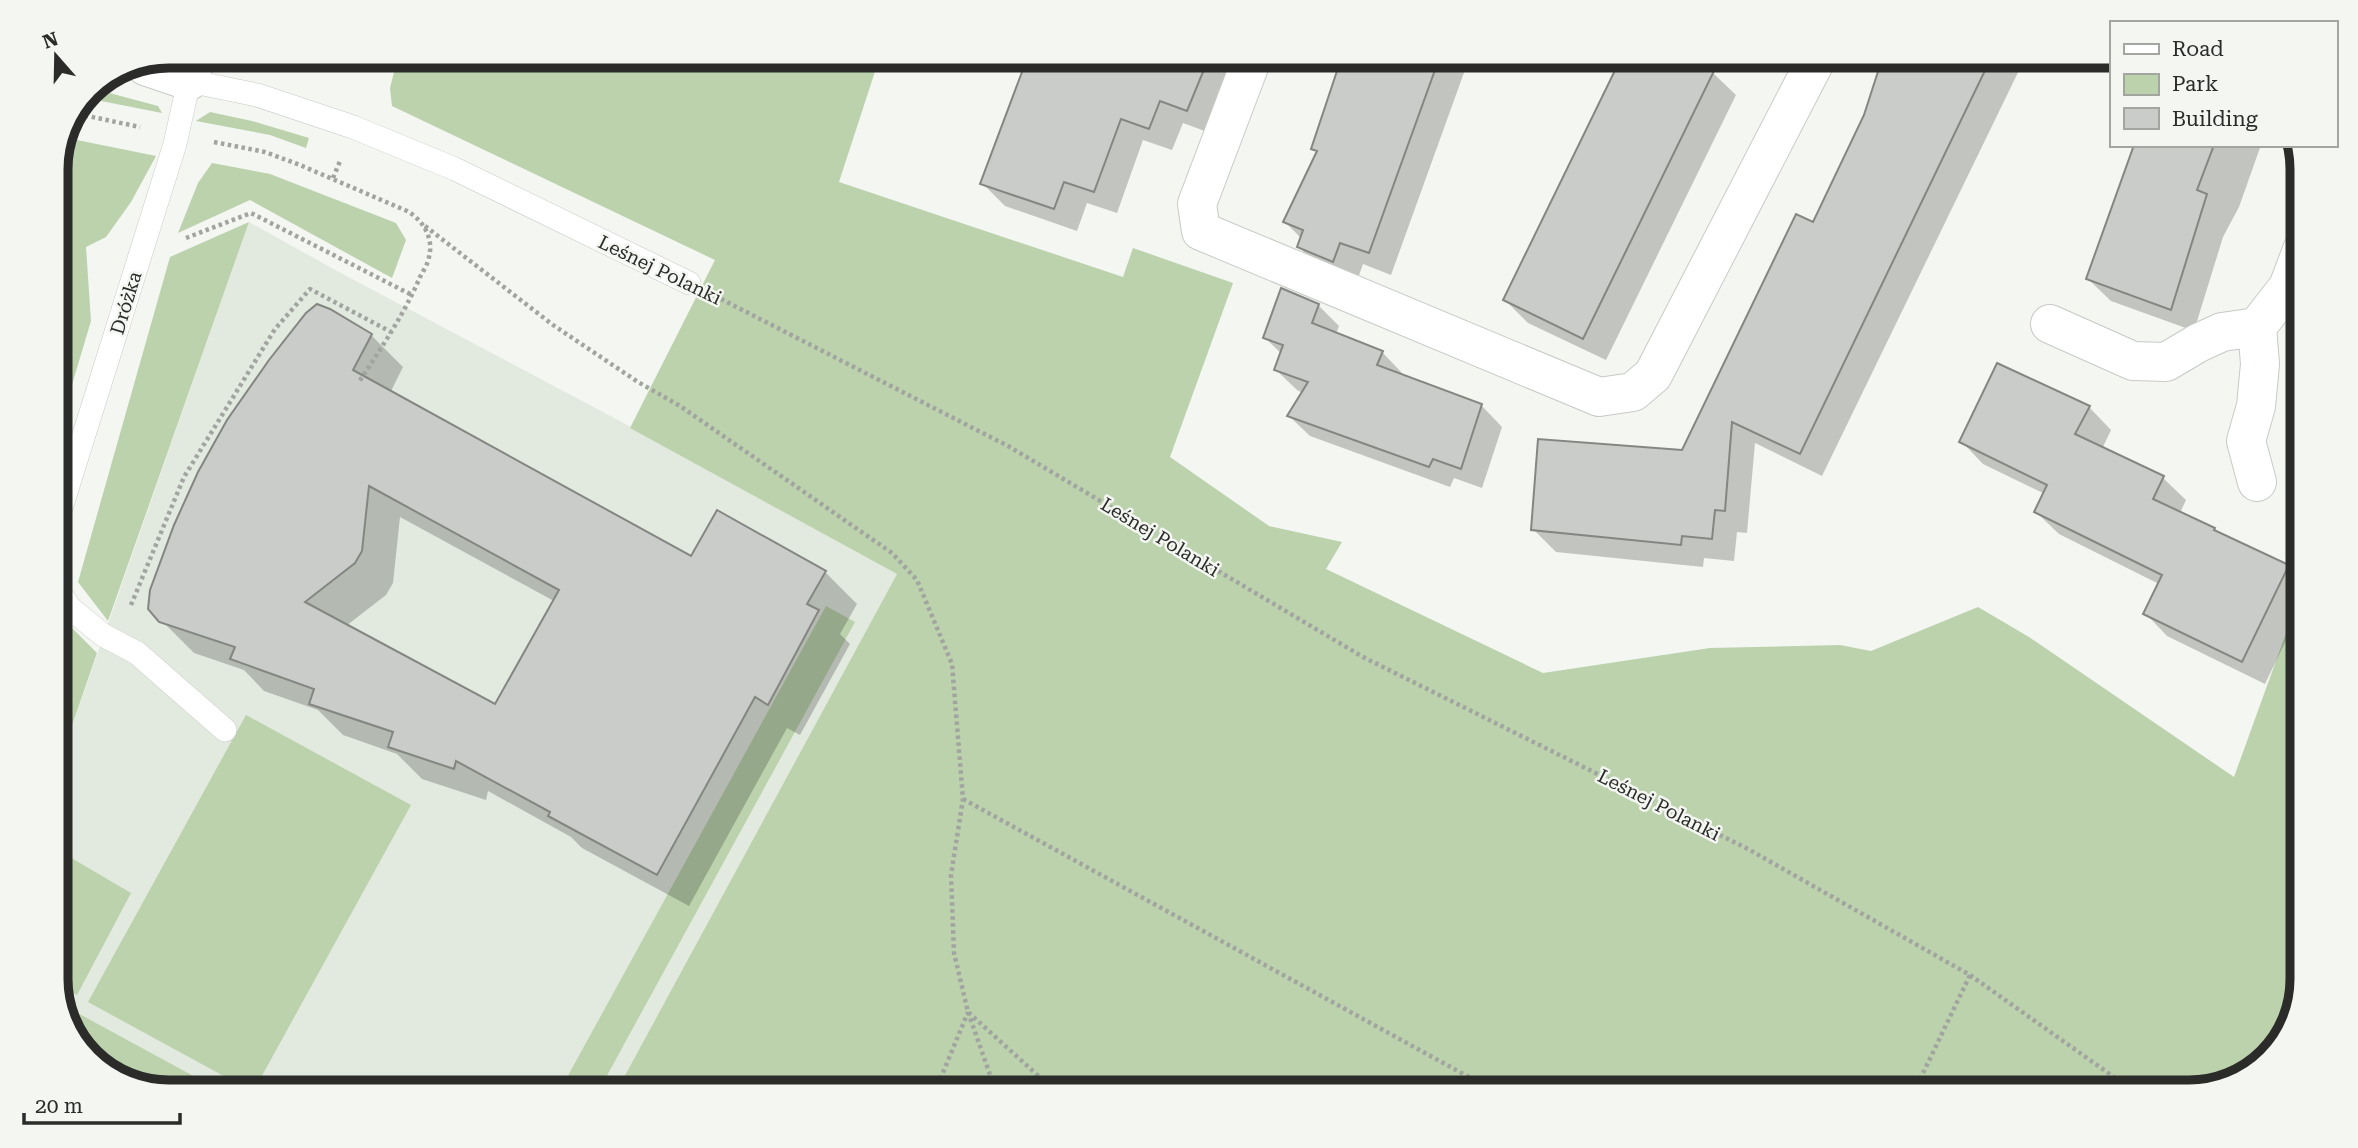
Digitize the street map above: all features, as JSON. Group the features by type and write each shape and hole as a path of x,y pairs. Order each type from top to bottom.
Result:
{"street":[{"path":"1248,68 1197,204 1201,231 1599,397 1633,392 1653,375 1812,68"},
{"path":"2257,482 2246,442 2256,406 2260,363 2257,327 2290,282"},
{"path":"2050,324 2133,361 2166,362 2222,332 2257,327"}],"lane":[{"name":"Leśnej Polanki","path":"192,68 257,95 353,127 455,169 689,283"},
{"name":"Dróżka","path":"68,486 175,144 192,68"},
{"path":"68,605 103,635 137,653 225,730"}],"path":[{"path":"300,164 416,216 425,226 553,325 638,382 680,406 892,553 917,580 952,664 963,799 951,875 954,953 968,1012 992,1080"},
{"path":"177,242 251,213 412,295"},
{"path":"359,382 412,295 430,256 425,226"},
{"name":"Leśnej Polanki","path":"689,283 1008,446 1363,657 1748,849 1970,975 2118,1080"},
{"path":"116,642 184,477 275,329 310,289 391,332"},
{"path":"963,799 1474,1080"},
{"path":"1920,1080 1970,975"},
{"path":"940,1080 968,1012"},
{"path":"968,1012 1043,1080"}],"shaded area":[{"path":"249,222 618,420 897,574 623,1080 201,1080 74,1011 68,985 68,738"}],"green space":[{"path":"395,68 876,68 839,182 1123,277 1133,248 1233,283 1170,457 1269,526 1342,542 1326,569 1543,673 1710,648 1840,645 1871,651 1978,607 2029,637 2234,777 2290,622 2290,979 2282,1017 2265,1045 2245,1063 2215,1076 2189,1080 623,1080 897,574 630,428 715,260 392,106 390,88"},
{"path":"105,92 158,106 162,113 96,100"},
{"path":"210,112 309,138 306,148 270,135 196,121"},
{"path":"73,139 156,156 131,202 106,237 86,247 91,321 68,398 68,163"},
{"path":"212,163 270,174 396,223 406,240 392,278 250,200 178,233 198,183"},
{"path":"249,222 108,621 78,582 170,257"},
{"path":"826,606 855,622 605,1080 566,1080"},
{"path":"68,624 97,653 68,737"},
{"path":"246,715 411,805 260,1080 231,1080 88,1002"},
{"path":"68,856 131,893 77,995 69,990 68,985"},
{"path":"74,1011 201,1080 150,1078 119,1066 89,1040"}],"building":[{"path":"1024,68 1205,68 1187,111 1160,101 1149,129 1121,119 1094,192 1064,182 1054,209 980,184"},
{"path":"1338,68 1436,68 1369,253 1340,243 1333,262 1297,247 1303,230 1283,222 1317,151 1311,149"},
{"path":"1616,68 1708,68 1714,71 1583,339 1503,300"},
{"path":"1879,68 1986,68 1800,454 1732,422 1725,511 1715,510 1712,539 1682,536 1681,545 1531,530 1538,439 1682,450 1796,214 1813,222 1864,115"},
{"path":"2133,147 2213,147 2197,190 2207,194 2171,310 2086,279"},
{"path":"1281,288 1319,304 1312,323 1383,351 1377,365 1482,404 1461,469 1433,459 1429,467 1287,416 1308,382 1274,370 1283,345 1263,338"},
{"path":"317,304 372,334 353,370 691,556 717,510 826,571 807,604 819,610 768,705 755,697 657,875 548,816 550,812 456,761 454,769 388,747 393,732 309,704 314,689 230,659 235,647 159,622 148,609 150,590 174,525 198,472 227,420 306,313","holes":["369,486 559,590 495,704 305,602 355,563 362,551"]},
{"path":"1997,363 2090,406 2075,434 2164,476 2153,499 2289,565 2242,662 2143,614 2162,575 2034,512 2047,485 1959,442"}]}
